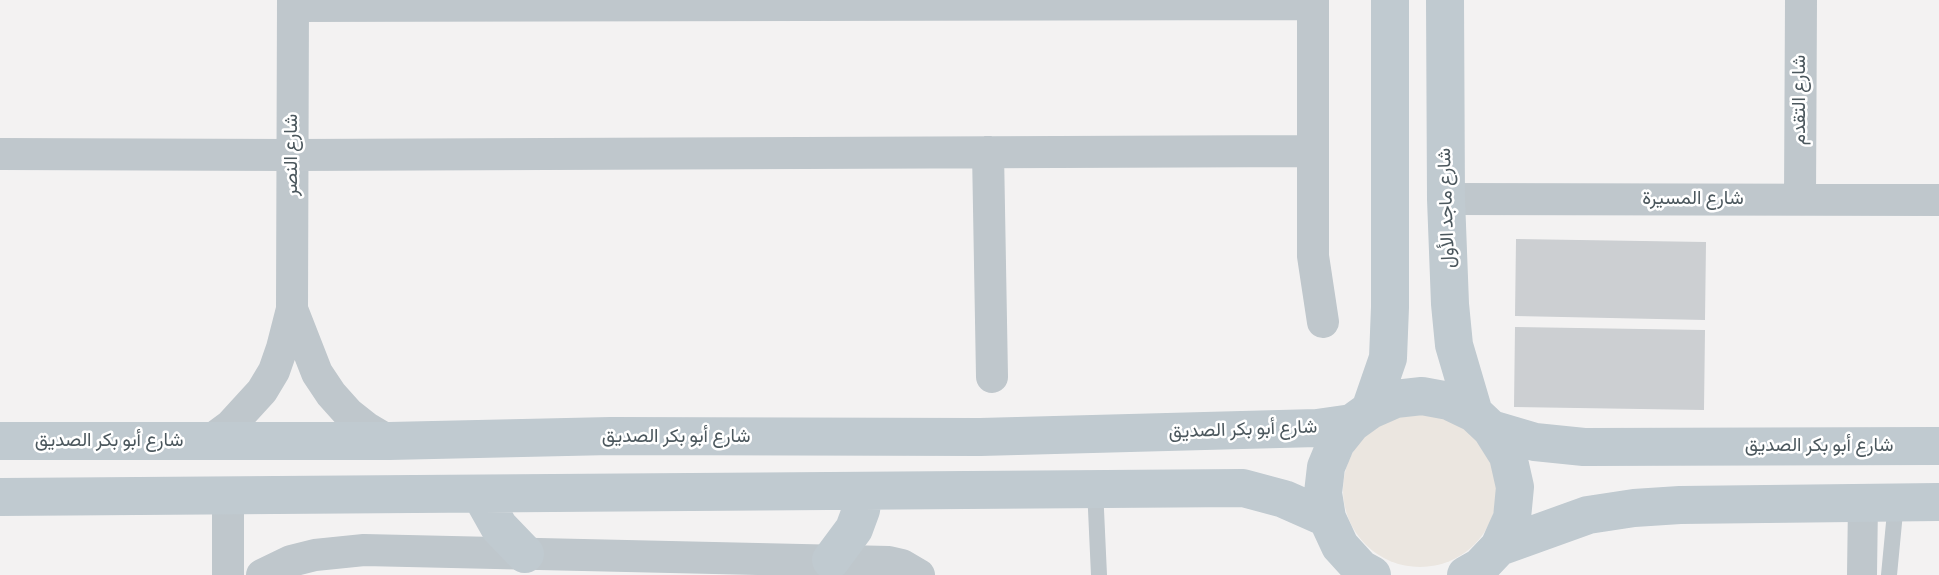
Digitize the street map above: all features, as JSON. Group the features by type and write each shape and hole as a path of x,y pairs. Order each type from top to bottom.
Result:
{"street":[{"path":"1366,573 1340,547 1326,518 1323,493 1326,467 1336,443 1361,416 1386,366 1389,345 1390,0"},
{"name":"شارع ماجد الأول","path":"1445,0 1446,199 1454,345 1483,421 1508,456 1515,487 1512,518 1480,566"},
{"name":"شارع التقدم","path":"1800,200 1801,0"},
{"path":"293,3 1313,2 1313,256 1323,322"},
{"name":"شارع النصر","path":"211,440 247,410 262,391 274,371 292,309 293,3"},
{"path":"0,154 1312,151"},
{"path":"988,152 992,377"},
{"name":"شارع المسيرة","path":"1446,199 1939,200"},
{"name":"شارع النصر","path":"292,309 312,362 331,394 348,413 389,441"},
{"name":"شارع أبو بكر الصديق","path":"0,441 389,441 611,436 980,437 1317,429 1361,416 1395,399 1422,396 1450,401 1483,421 1535,442 1584,447 1939,446"},
{"path":"0,497 1243,488 1284,499 1326,518"},
{"path":"831,560 854,529 864,491"},
{"path":"481,495 499,527 525,554"},
{"path":"228,496 228,575"},
{"path":"1480,566 1588,515 1634,508 1939,502"},
{"path":"262,575 291,561 339,551 525,554 772,567 831,560 889,562 902,565 919,575"}],"lane":[{"path":"1095,488 1099,575"},
{"path":"1858,574 1874,502"},
{"path":"1874,502 1889,575"}],"sand":[{"path":"1420,413 1450,419 1475,435 1491,460 1497,490 1491,520 1475,545 1450,561 1420,567 1390,561 1365,545 1349,520 1343,490 1349,460 1365,435 1390,419"}],"building":[{"path":"1516,239 1706,242 1705,320 1515,316"},
{"path":"1515,327 1705,330 1704,410 1514,407"}]}
